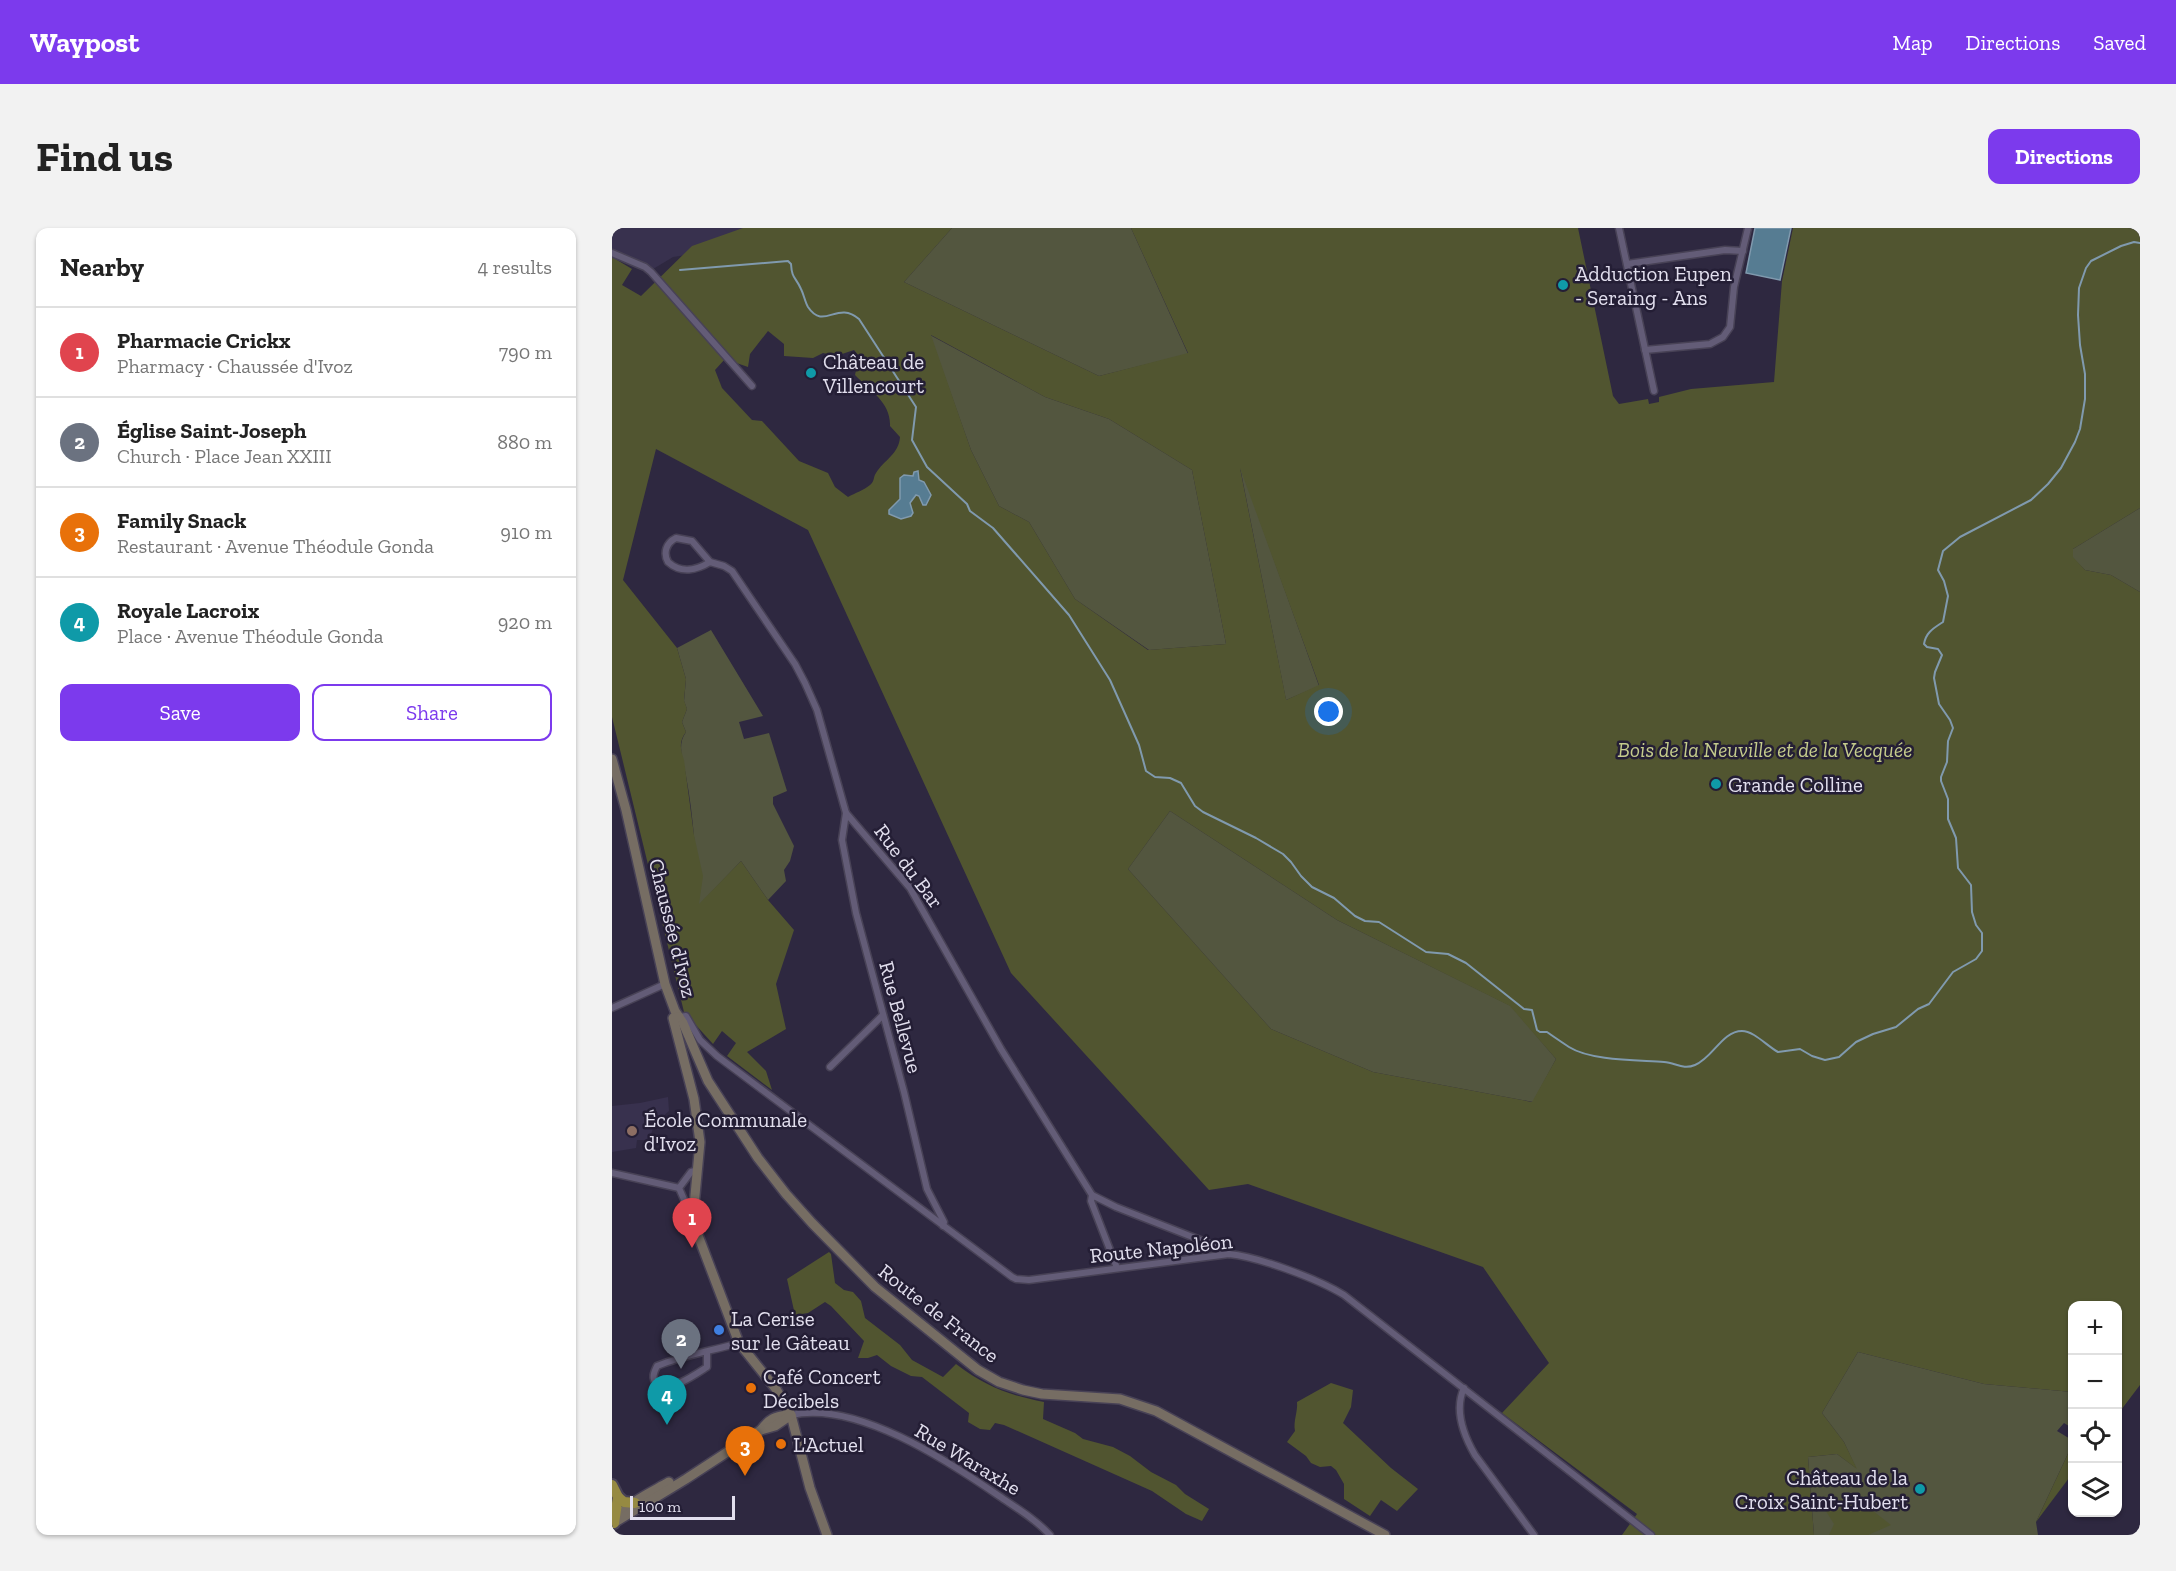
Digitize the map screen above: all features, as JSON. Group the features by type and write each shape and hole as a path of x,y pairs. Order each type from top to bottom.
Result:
{"highway":[{"path":"612,1485 618,1497 624,1502 635,1503"},
{"path":"613,1524 618,1497"}],"main road":[{"name":"Chaussée d'Ivoz","path":"612,759 665,984 679,1017 673,1018 697,1116 700,1142 694,1214 698,1236 739,1343 776,1389 791,1415 810,1488 827,1535"},
{"name":"Route de France","path":"679,1017 715,1094 758,1158 786,1194 838,1252 875,1287 978,1370 999,1382 1023,1390 1042,1394 1104,1396 1132,1402 1156,1411 1385,1535"},
{"path":"613,1524 761,1430 776,1416 791,1415"},
{"path":"613,1524 620,1513 635,1503 674,1479 703,1467"}],"street":[{"path":"1619,228 1653,391"},
{"path":"1645,350 1710,344 1723,338 1732,321 1734,287 1748,228"},
{"path":"1627,264 1726,250 1743,251"},
{"path":"612,253 645,267 651,272 752,386"},
{"name":"Rue du Bar","path":"710,562 694,569 676,568 668,562 666,548 676,538 692,541 710,562 724,566 739,579 800,672 817,710 846,813 906,882 915,896 1001,1049 1092,1195 1091,1202 1117,1268"},
{"name":"Rue Bellevue","path":"846,813 842,840 861,934 903,1086 927,1189 944,1222 943,1226"},
{"path":"612,1008 665,984"},
{"path":"830,1067 883,1015"},
{"name":"Route Napoléon","path":"679,1017 686,1016 700,1040 717,1056 1017,1279 1029,1280 1229,1254 1252,1258 1337,1290 1651,1535"},
{"path":"612,1173 679,1188 691,1172 698,1170"},
{"name":"Chaussée d'Ivoz","path":"679,1188 689,1211 694,1214"},
{"path":"1092,1195 1116,1207 1218,1247 1229,1254"},
{"path":"707,1352 707,1367 696,1374 669,1387 659,1386 654,1382 653,1373 657,1366 699,1352 739,1343"},
{"path":"1464,1388 1460,1396 1461,1415 1464,1432 1471,1448 1534,1535"},
{"name":"Rue Waraxhe","path":"791,1415 815,1413 836,1416 871,1426 915,1443 1028,1514 1050,1535"}],"shaded area":[{"path":"612,228 747,228 739,247 673,257 653,269 612,250"},
{"name":"École Communale d'Ivoz","path":"668,1097 669,1111 655,1123 649,1140 637,1140 636,1148 612,1152 612,1106"}],"green space":[{"name":"Bois de la Neuville et de la Vecquée","path":"743,228 952,228 904,282 1099,376 1188,353 1131,228 1578,228 1613,396 1619,404 1648,399 1649,404 1659,402 1659,397 1691,389 1774,382 1782,281 1793,228 2140,228 2140,508 2073,549 2073,557 2085,570 2111,575 2140,592 2140,1385 2122,1409 2122,1301 2068,1301 2068,1392 1984,1384 1858,1352 1822,1413 1844,1442 1857,1469 1837,1454 1808,1457 1814,1535 1622,1535 1637,1514 1502,1413 1549,1363 1483,1267 1248,1184 1209,1190 1011,973 808,530 656,449 623,580 677,648 686,679 684,700 687,709 682,722 686,732 681,742 681,749 694,835 703,876 699,904 741,861 768,900 794,930 776,984 786,1029 747,1052 766,1071 772,1090 727,1056 736,1043 722,1031 713,1044 684,1012 612,717 612,257 632,269 622,285 641,296 692,246","holes":["768,331 784,344 784,356 813,358 823,353 836,356 854,350 859,356 855,375 884,404 890,426 900,437 897,448 879,468 870,485 848,497 835,487 828,473 799,461 762,421 752,420 722,388 715,370 725,359 748,367 750,354","931,335 1045,397 1109,419 1192,470 1226,644 1148,650 1075,599 1029,522 999,506 971,450","1240,468 1319,685 1286,700","1170,811 1337,920 1510,1006 1556,1059 1532,1102 1373,1072 1271,1029 1128,869"]},
{"path":"952,228 1131,228 1188,354 1099,376 904,282"},
{"path":"930,335 1045,397 1109,419 1192,470 1226,644 1149,650 1075,599 1029,522 999,506 971,450"},
{"path":"1239,462 1319,686 1286,700"},
{"path":"2140,508 2140,592 2111,575 2085,570 2073,558 2073,549"},
{"path":"711,630 763,716 739,722 744,739 769,733 787,791 773,797 773,804 794,846 790,861 784,870 786,881 768,900 741,861 699,905 693,824 681,748 686,732 682,722 687,709 684,701 686,679 677,648"},
{"path":"1170,811 1337,920 1511,1006 1556,1059 1533,1102 1373,1072 1271,1029 1128,869"},
{"path":"829,1252 835,1283 844,1290 853,1292 861,1301 865,1318 900,1345 912,1360 943,1377 956,1364 997,1389 1044,1402 1043,1419 1083,1439 1113,1447 1176,1485 1185,1494 1209,1509 1202,1521 1186,1514 1152,1491 1004,1425 995,1423 990,1430 980,1429 968,1422 969,1413 922,1377 911,1376 891,1366 877,1355 858,1358 864,1341 825,1302 808,1313 795,1315 787,1279"},
{"path":"1858,1352 1984,1384 2068,1392 2068,1426 2064,1423 2057,1431 2068,1438 2068,1454 2036,1522 2038,1535 1814,1535 1808,1457 1837,1454 1856,1468 1844,1442 1822,1413"},
{"path":"1331,1383 1353,1390 1351,1407 1343,1423 1391,1468 1418,1489 1397,1511 1381,1500 1370,1516 1344,1499 1344,1484 1336,1470 1331,1466 1320,1467 1311,1463 1306,1456 1287,1442 1295,1431 1297,1402"},
{"path":"2068,1454 2068,1479 2036,1522"},
{"path":"1863,1503 1891,1525 1868,1535 1829,1535 1834,1524 1824,1508 1849,1511"}],"water":[{"path":"1755,228 1791,228 1780,280 1746,273"},
{"path":"918,471 919,480 924,482 931,495 926,505 923,505 919,496 916,495 910,503 913,513 911,516 901,519 889,514 889,510 900,499 900,478 904,475 913,476 914,472"}],"waterway":[{"path":"680,270 788,261 807,305 814,314 825,316 844,312 859,319 916,407 912,440 927,467 967,504 970,511 993,528 1069,615 1110,680 1139,745 1146,771 1155,777 1170,778 1181,783 1195,806 1283,854 1312,887 1334,898 1355,916 1365,921 1379,922 1426,952 1448,954 1466,963 1524,1009 1532,1010 1537,1030 1540,1032 1547,1032 1578,1052 1590,1055 1664,1062 1687,1067 1701,1062 1729,1035 1742,1031 1756,1036 1778,1052 1800,1049 1825,1060 1839,1057 1856,1042 1896,1027 1918,1009 1929,1004 1953,972 1976,959 1982,951 1982,933 1976,925 1972,912 1971,885 1958,868 1956,838 1948,819 1948,799 1941,781 1947,762 1948,741 1953,728 1939,704 1934,678 1942,655 1938,649 1927,647 1924,644 1929,633 1943,622 1948,596 1938,570 1943,551 1960,537 2031,500 2061,468 2080,429 2085,399 2085,374 2078,315 2079,288 2086,268 2091,261 2121,246 2134,242 2140,243"}],"place":[{"name":"Adduction Eupen - Seraing - Ans","path":"1563,285"},
{"name":"Château de Villencourt","path":"811,373"},
{"name":"Grande Colline","path":"1716,784"},
{"name":"École Communale d'Ivoz","path":"632,1131"},
{"name":"Pharmacie Crickx","path":"692,1248"},
{"name":"La Cerise sur le Gâteau","path":"719,1330"},
{"name":"Église Saint-Joseph","path":"681,1369"},
{"name":"Café Concert Décibels","path":"751,1388"},
{"name":"Royale Lacroix","path":"667,1425"},
{"name":"L'Actuel","path":"781,1444"},
{"name":"Family Snack","path":"745,1476"},
{"name":"Château de la Croix Saint-Hubert","path":"1920,1489"}]}
